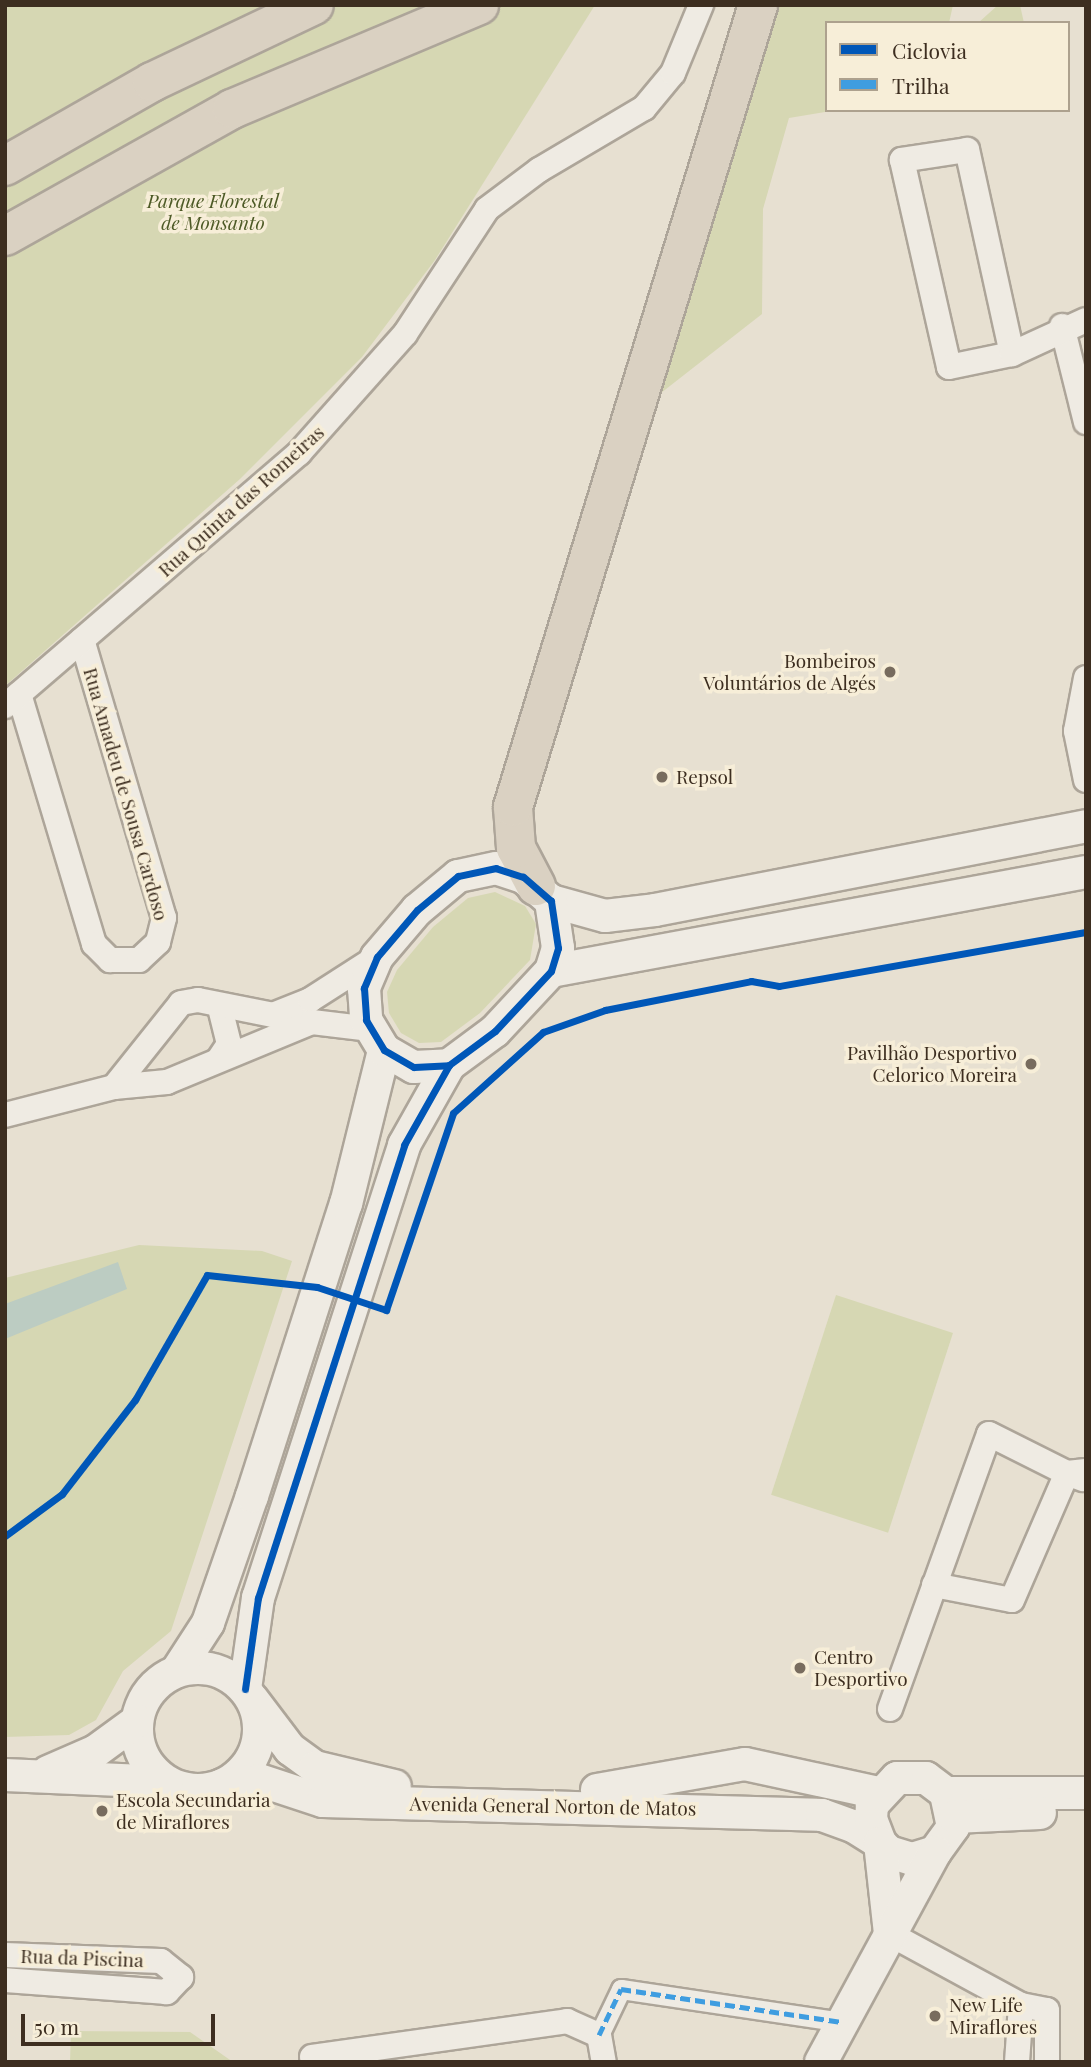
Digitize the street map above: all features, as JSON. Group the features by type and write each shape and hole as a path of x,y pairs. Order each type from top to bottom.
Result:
{"highway":[{"path":"5,166 173,71 314,5"},
{"path":"5,236 232,109 479,5"},
{"path":"544,893 516,848 513,807 758,5"}],"street":[{"name":"Rua Quinta das Romeiras","path":"12,700 271,479 358,392 418,317 486,209 644,108 673,73 701,5"},
{"path":"1012,354 967,150 902,160 949,367 1012,354 1074,323 1086,422"},
{"name":"Rua Amadeu de Sousa Cardoso","path":"12,700 94,943 110,960 139,960 158,942 164,918 82,640"},
{"path":"1086,678 1076,731 1086,780"},
{"path":"167,1782 141,1750 137,1721 143,1701 177,1671 208,1623 252,1496 346,1204 378,1040 364,988 377,957 417,910 458,877 496,868 544,893 605,916 1086,825"},
{"path":"972,846 979,892"},
{"path":"887,862 895,907"},
{"path":"551,971 1086,872"},
{"path":"248,1694 258,1598 404,1145 449,1065 495,1031 551,971 558,948 544,893"},
{"path":"114,1087 147,1050 168,1011 198,1000 256,1016 292,1009 377,957"},
{"path":"219,1059 229,1044 220,1007"},
{"path":"5,1115 114,1087 167,1082 312,1022 378,1040 414,1066 449,1065"},
{"path":"890,1709 934,1585 989,1434 1080,1475 1012,1600 934,1585"},
{"path":"20,1775 167,1782 184,1788 222,1785 254,1754 259,1719 248,1694 222,1672 177,1671"},
{"name":"Avenida General Norton de Matos","path":"248,1694 290,1749 314,1768 371,1784 597,1790 745,1765 878,1793"},
{"path":"20,1775 86,1756 137,1721"},
{"path":"890,1934 880,1843 871,1819 878,1793 913,1775 950,1805 1086,1811"},
{"name":"Avenida General Norton de Matos","path":"222,1785 259,1780 323,1801 822,1815 880,1843 900,1857 935,1852"},
{"path":"950,1805 1086,1793"},
{"path":"821,2062 935,1852 949,1837 950,1805"},
{"path":"890,1934 1021,2006 1047,2010 1047,2062"},
{"name":"Rua da Piscina","path":"5,1955 162,1961 181,1978 167,1992 5,1980"},
{"path":"604,2062 599,2035 621,1989 842,2022"},
{"path":"1017,2062 1021,2006"},
{"path":"312,2057 567,2021 599,2035"}],"green space":[{"name":"Parque Florestal de Monsanto","path":"5,5 595,5 435,260 362,357 240,479 5,686"},
{"path":"778,5 953,5 949,21 825,21 825,112 789,118 763,209 762,314 652,400"},
{"path":"998,5 1020,5 1024,21 980,21"},
{"path":"495,892 525,906 536,924 530,960 480,1013 441,1042 419,1043 401,1033 389,1013 387,992 397,970 433,927 468,898"},
{"path":"139,1245 262,1251 292,1261 171,1631 123,1671 96,1720 69,1735 5,1737 5,1278"},
{"path":"836,1295 953,1333 888,1533 771,1495"},
{"path":"71,2031 190,2032 233,2062 70,2062"}],"shaded area":[{"path":"118,1262 127,1289 5,1339 5,1304"}],"marked path":[{"path":"599,2035 621,1989 842,2022"}],"cycle path":[{"path":"245,1689 258,1598 404,1145 449,1065 495,1031 551,971 558,948 551,901 523,877 496,868 458,876 417,910 377,957 364,988 366,1020 384,1050 414,1067 449,1065"},
{"path":"5,1536 62,1494 135,1400 207,1275 317,1287 386,1310 453,1113 543,1032 605,1010 751,981 779,986 1086,932"}],"place":[{"name":"Bombeiros Voluntários de Algés","path":"890,672"},
{"name":"Repsol","path":"662,777"},
{"name":"Pavilhão Desportivo Celorico Moreira","path":"1031,1064"},
{"name":"Centro Desportivo","path":"800,1668"},
{"name":"Escola Secundaria de Miraflores","path":"102,1811"},
{"name":"New Life Miraflores","path":"935,2016"}]}
